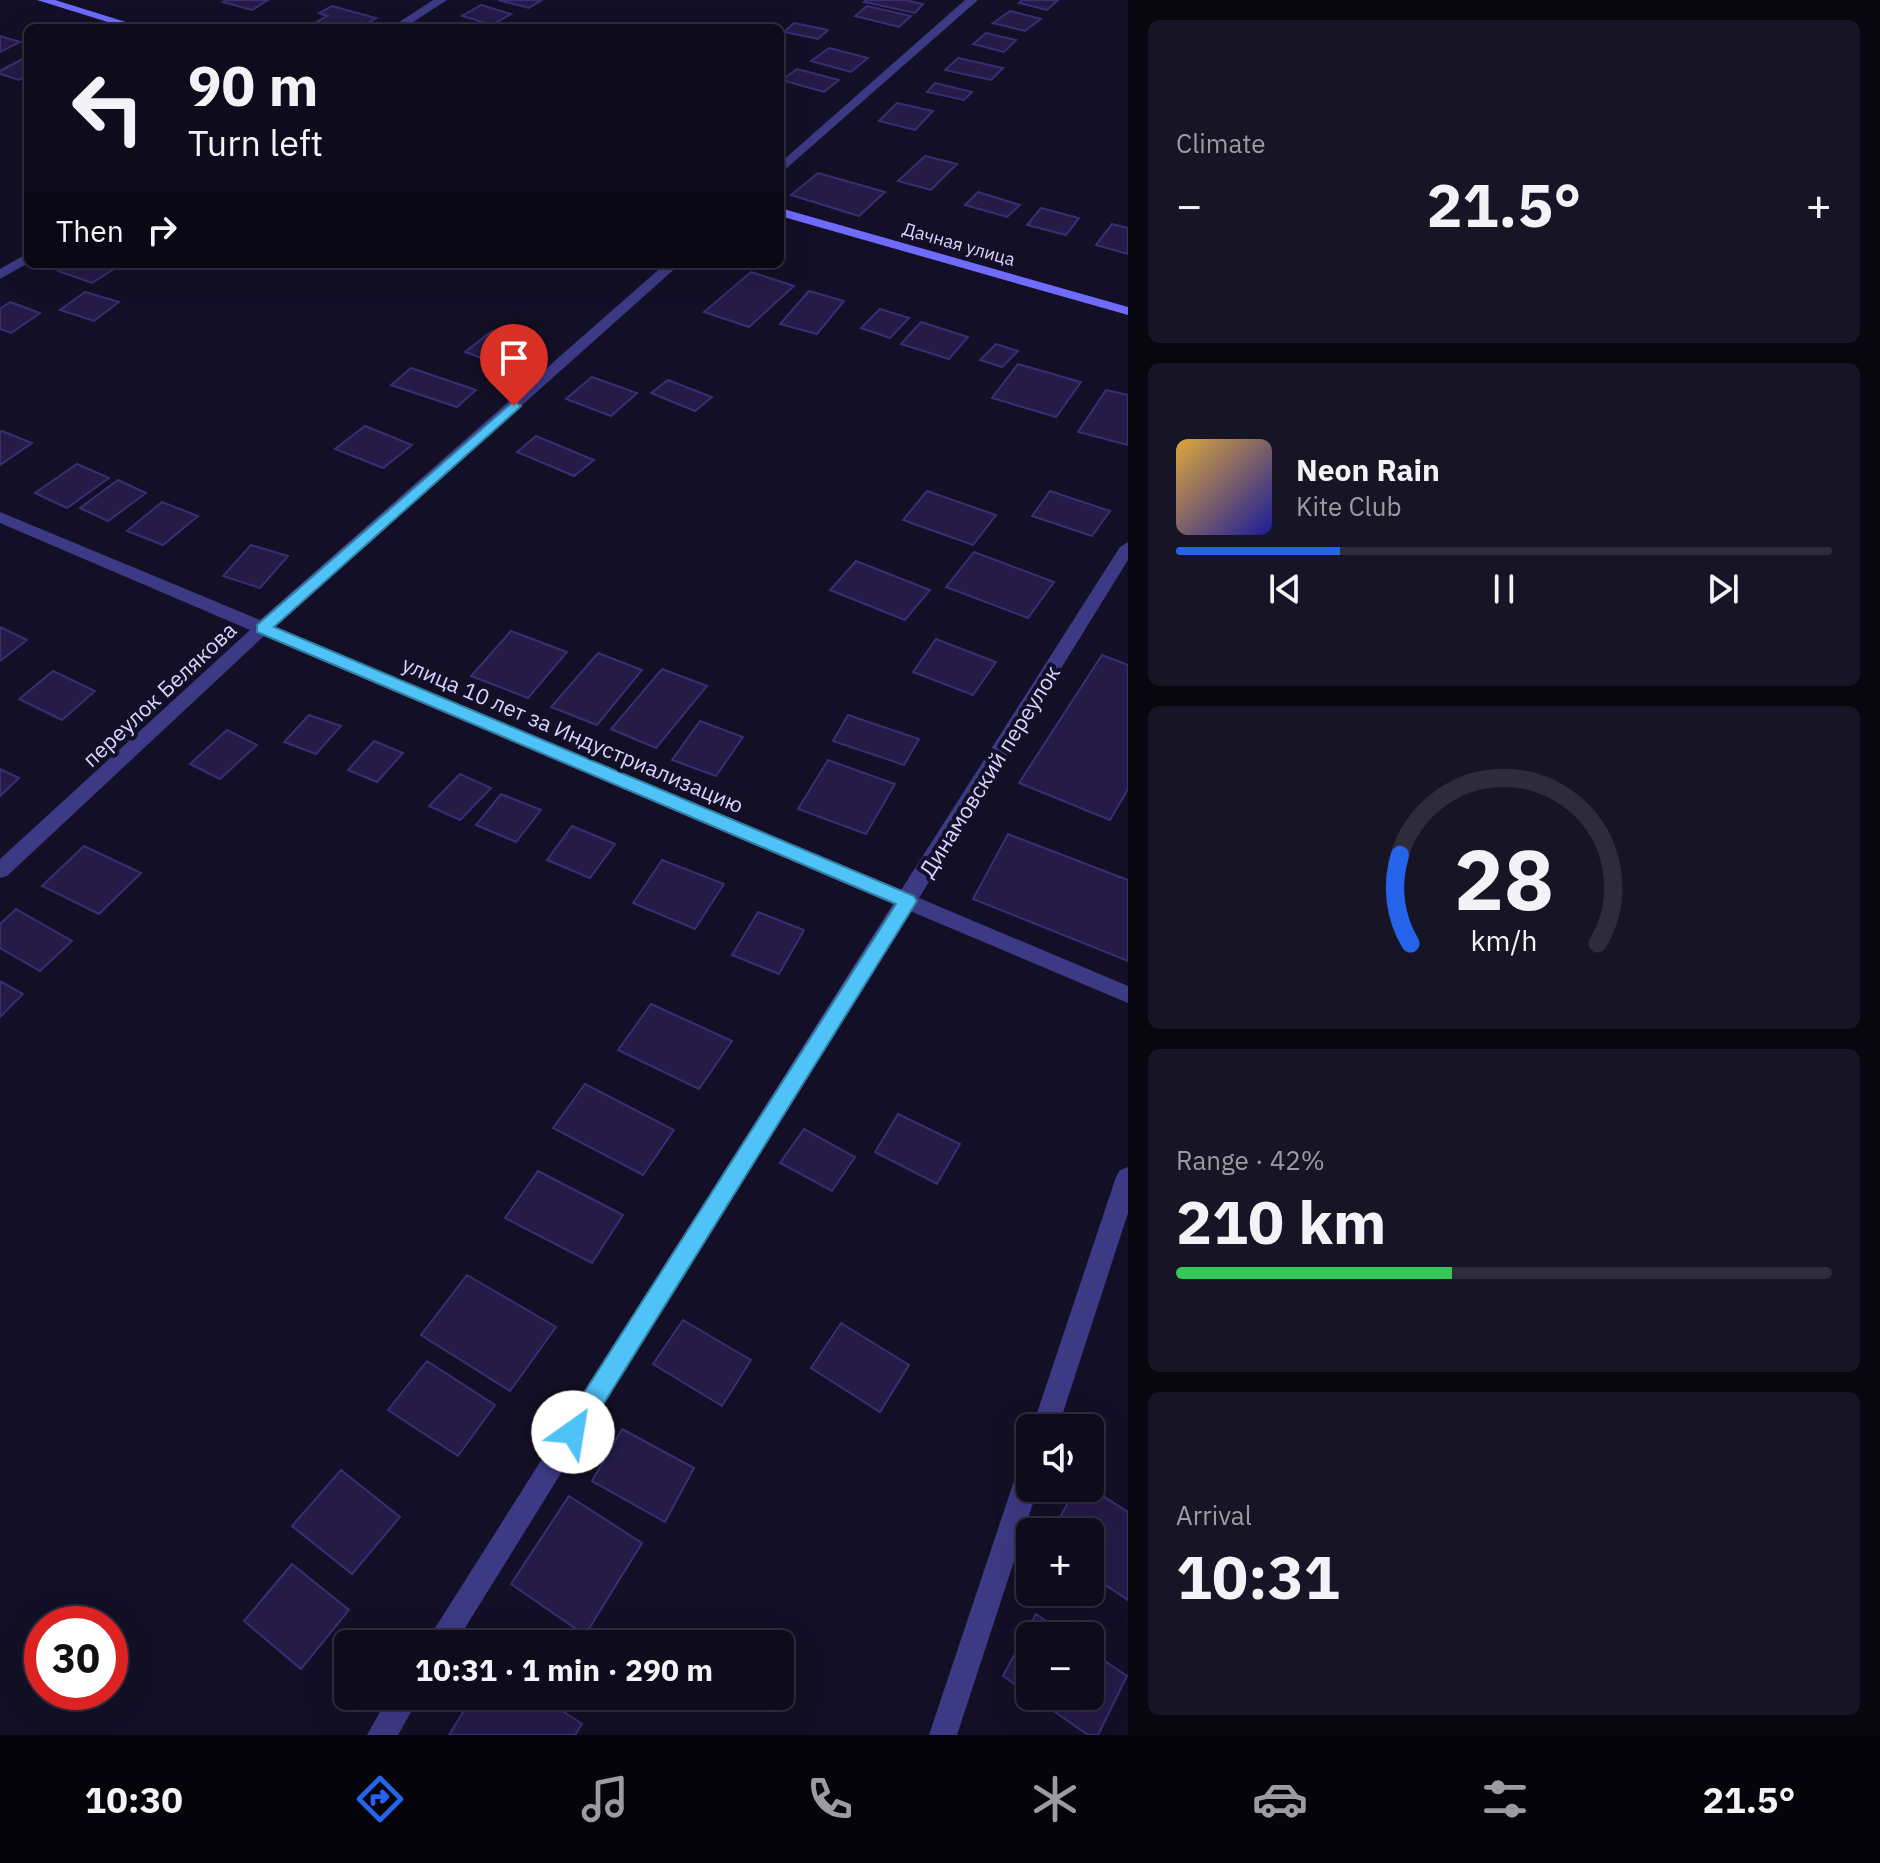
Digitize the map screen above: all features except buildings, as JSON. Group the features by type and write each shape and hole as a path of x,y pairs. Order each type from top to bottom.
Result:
{"street":[{"path":"43,0 125,24"},
{"path":"402,24 441,0"},
{"path":"784,166 972,0"},
{"name":"Дачная улица","path":"784,213 1128,311"},
{"path":"0,275 24,260"},
{"name":"переулок Белякова","path":"0,871 262,628 668,268"},
{"name":"улица 10 лет за Индустриализацию","path":"0,517 1128,995"},
{"name":"Динамовский переулок","path":"448,1630 1128,547"},
{"path":"1050,1414 1128,1177"},
{"path":"943,1735 1020,1502"},
{"path":"381,1735 397,1710"}],"route":[{"path":"514,406 262,628 908,901 573,1432"}]}
